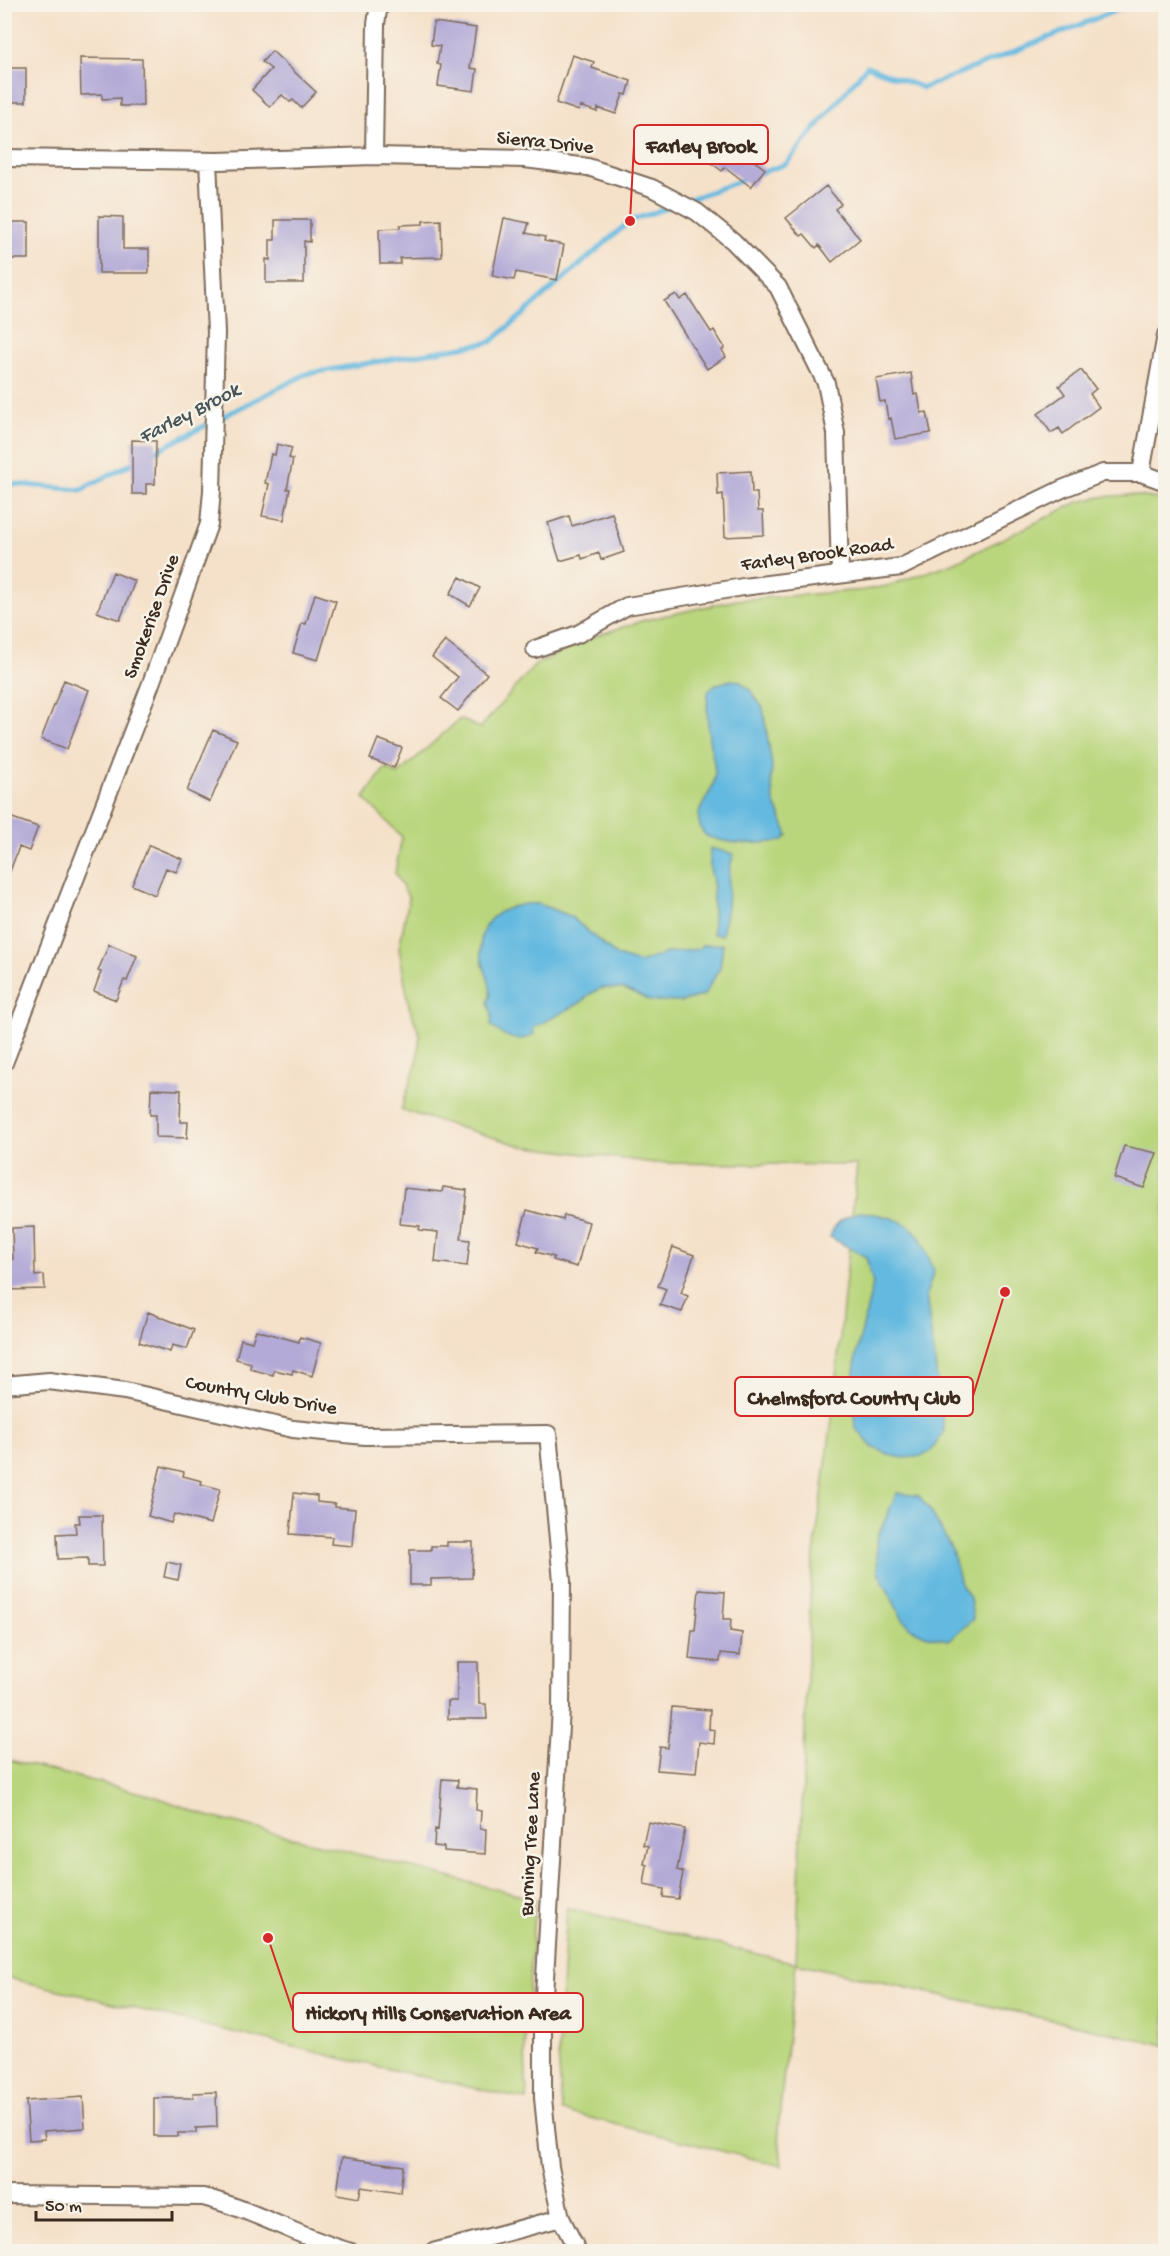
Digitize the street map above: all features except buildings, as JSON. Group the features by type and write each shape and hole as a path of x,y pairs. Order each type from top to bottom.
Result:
{"street":[{"path":"374,156 376,24 379,4"},
{"name":"Sierra Drive","path":"4,158 208,161 374,156 525,159 588,167 652,188 697,212 733,241 778,287 826,383 836,434 840,574"},
{"name":"Smokerise Drive","path":"4,1063 150,686 209,524 216,332 208,161"},
{"path":"1141,473 1166,335"},
{"name":"Farley Brook Road","path":"535,649 578,634 627,606 743,587 901,567 992,522 1103,473 1141,473 1166,482"},
{"name":"Country Club Drive","path":"4,1385 49,1381 125,1391 293,1429 354,1435 448,1437 548,1434"},
{"name":"Burning Tree Lane","path":"548,1434 562,1581 562,1605 561,1709 543,2012 543,2098 550,2167 561,2218 578,2252"},
{"path":"4,2195 203,2197 252,2212 322,2244 351,2252"},
{"path":"433,2252 561,2218"}],"green space":[{"path":"1131,495 1165,500 1165,2045 796,1963 811,1577 832,1419 857,1165 655,1163 522,1146 401,1110 417,1062 420,1035 409,1006 399,948 409,898 395,873 402,837 364,798 385,768 398,774 460,719 480,728 535,665 595,636 645,620 737,600 864,590 887,586 953,563 1078,502 1100,497"},
{"path":"5,1759 154,1796 211,1817 535,1899 525,2051 527,2100 340,2058 5,1977"},
{"path":"567,1908 796,1963 778,2128 782,2166 562,2111 558,2052"}],"water":[{"path":"731,680 740,681 751,691 763,708 772,766 774,801 788,835 782,841 735,843 706,836 701,828 699,813 712,788 715,776 709,739 708,692 715,685"},
{"path":"710,848 734,854 730,866 722,935 713,934 713,881 710,868"},
{"path":"525,904 539,904 570,916 617,956 639,963 667,953 698,949 703,945 723,944 720,968 704,995 680,1002 651,1001 624,989 602,988 588,995 582,1002 533,1028 534,1034 523,1039 512,1038 491,1026 492,1013 488,1003 490,989 481,954 481,942 483,932 493,917 502,911"},
{"path":"860,1212 892,1218 907,1225 918,1235 934,1271 926,1295 944,1432 932,1450 923,1456 904,1458 893,1456 872,1447 855,1427 852,1391 856,1356 873,1284 866,1257 830,1237 841,1220"},
{"path":"897,1493 919,1496 932,1513 952,1550 961,1584 970,1598 973,1619 949,1640 927,1636 910,1628 902,1618 878,1572 876,1540"}],"waterway":[{"name":"Farley Brook","path":"757,174 786,164 867,66 923,88 1132,4"},
{"name":"Farley Brook","path":"684,201 748,178"},
{"name":"Farley Brook","path":"152,453 306,374 491,342 630,221 675,205"},
{"name":"Farley Brook","path":"4,483 81,490 138,460"}],"place":[{"name":"Farley Brook","path":"630,221"},
{"name":"Chelmsford Country Club","path":"1005,1292"},
{"name":"Hickory Hills Conservation Area","path":"268,1938"}]}
